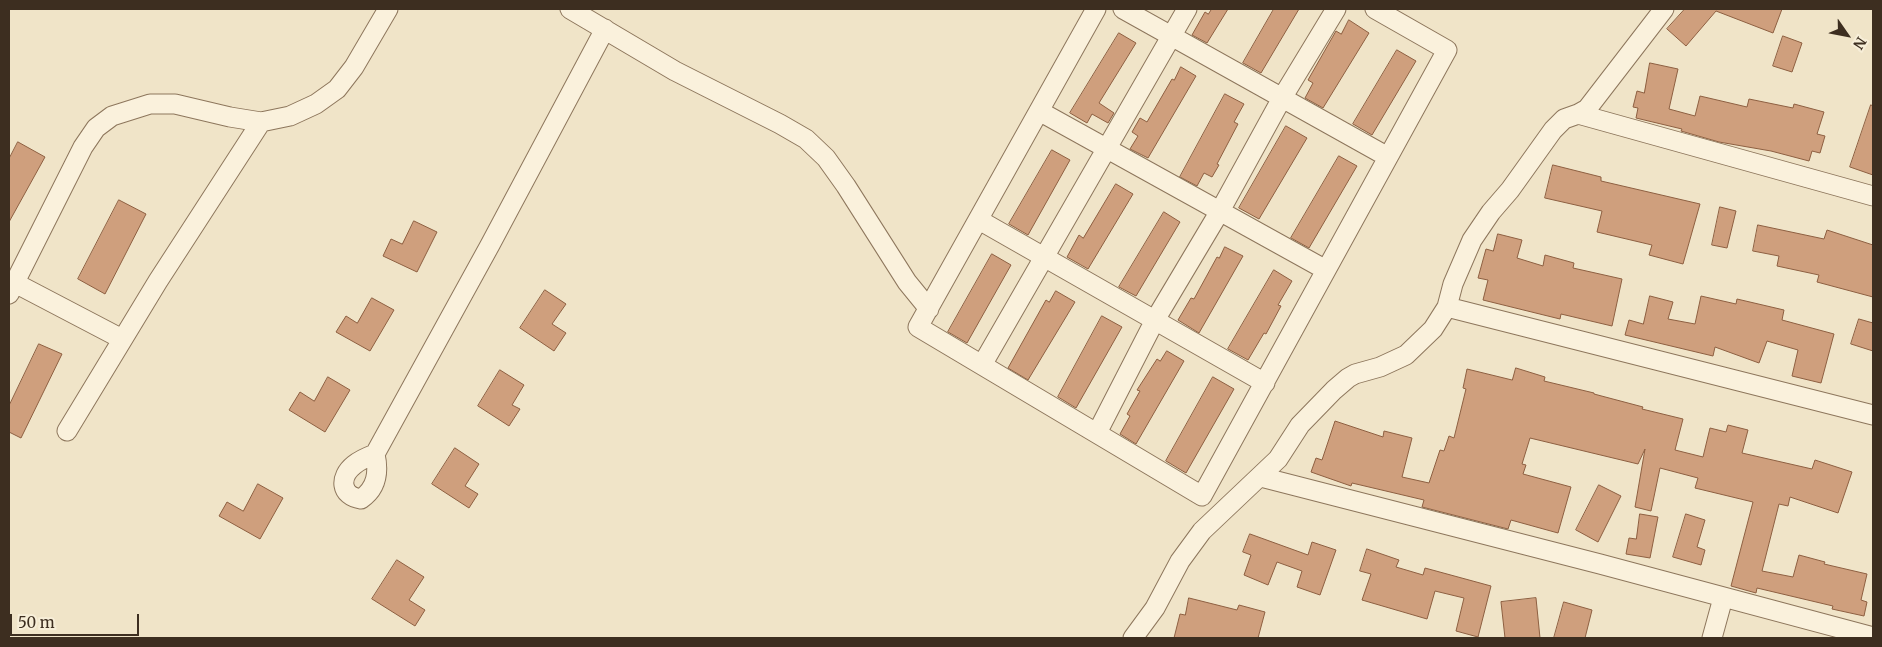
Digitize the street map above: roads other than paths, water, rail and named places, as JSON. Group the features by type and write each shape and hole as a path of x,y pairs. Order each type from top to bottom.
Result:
{"street":[{"path":"122,339 12,288 83,147 96,128 112,116 150,104 175,104 261,122 290,116 316,104 337,89 354,67 388,9"},
{"path":"570,9 675,71 806,139 826,158 907,282 928,309"},
{"path":"1096,9 918,327 1202,496 1447,50 1375,9"},
{"path":"1123,9 1388,157"},
{"path":"982,365 1188,9"},
{"path":"1097,434 1155,320 1220,212 1282,98 1336,9"},
{"path":"1133,638 1155,608 1180,560 1202,531 1278,459 1300,425 1348,378 1355,374 1380,367 1406,355 1433,329 1447,307 1472,240 1491,212 1510,190 1553,130 1564,119 1588,109 1664,9"},
{"path":"375,454 490,245 605,29"},
{"path":"1039,111 1326,270"},
{"path":"1578,114 1873,196"},
{"path":"67,431 122,339 261,122"},
{"path":"979,220 1265,382"},
{"path":"1447,307 1873,415"},
{"path":"1261,477 1873,638"},
{"path":"1712,638 1723,598"}]}
